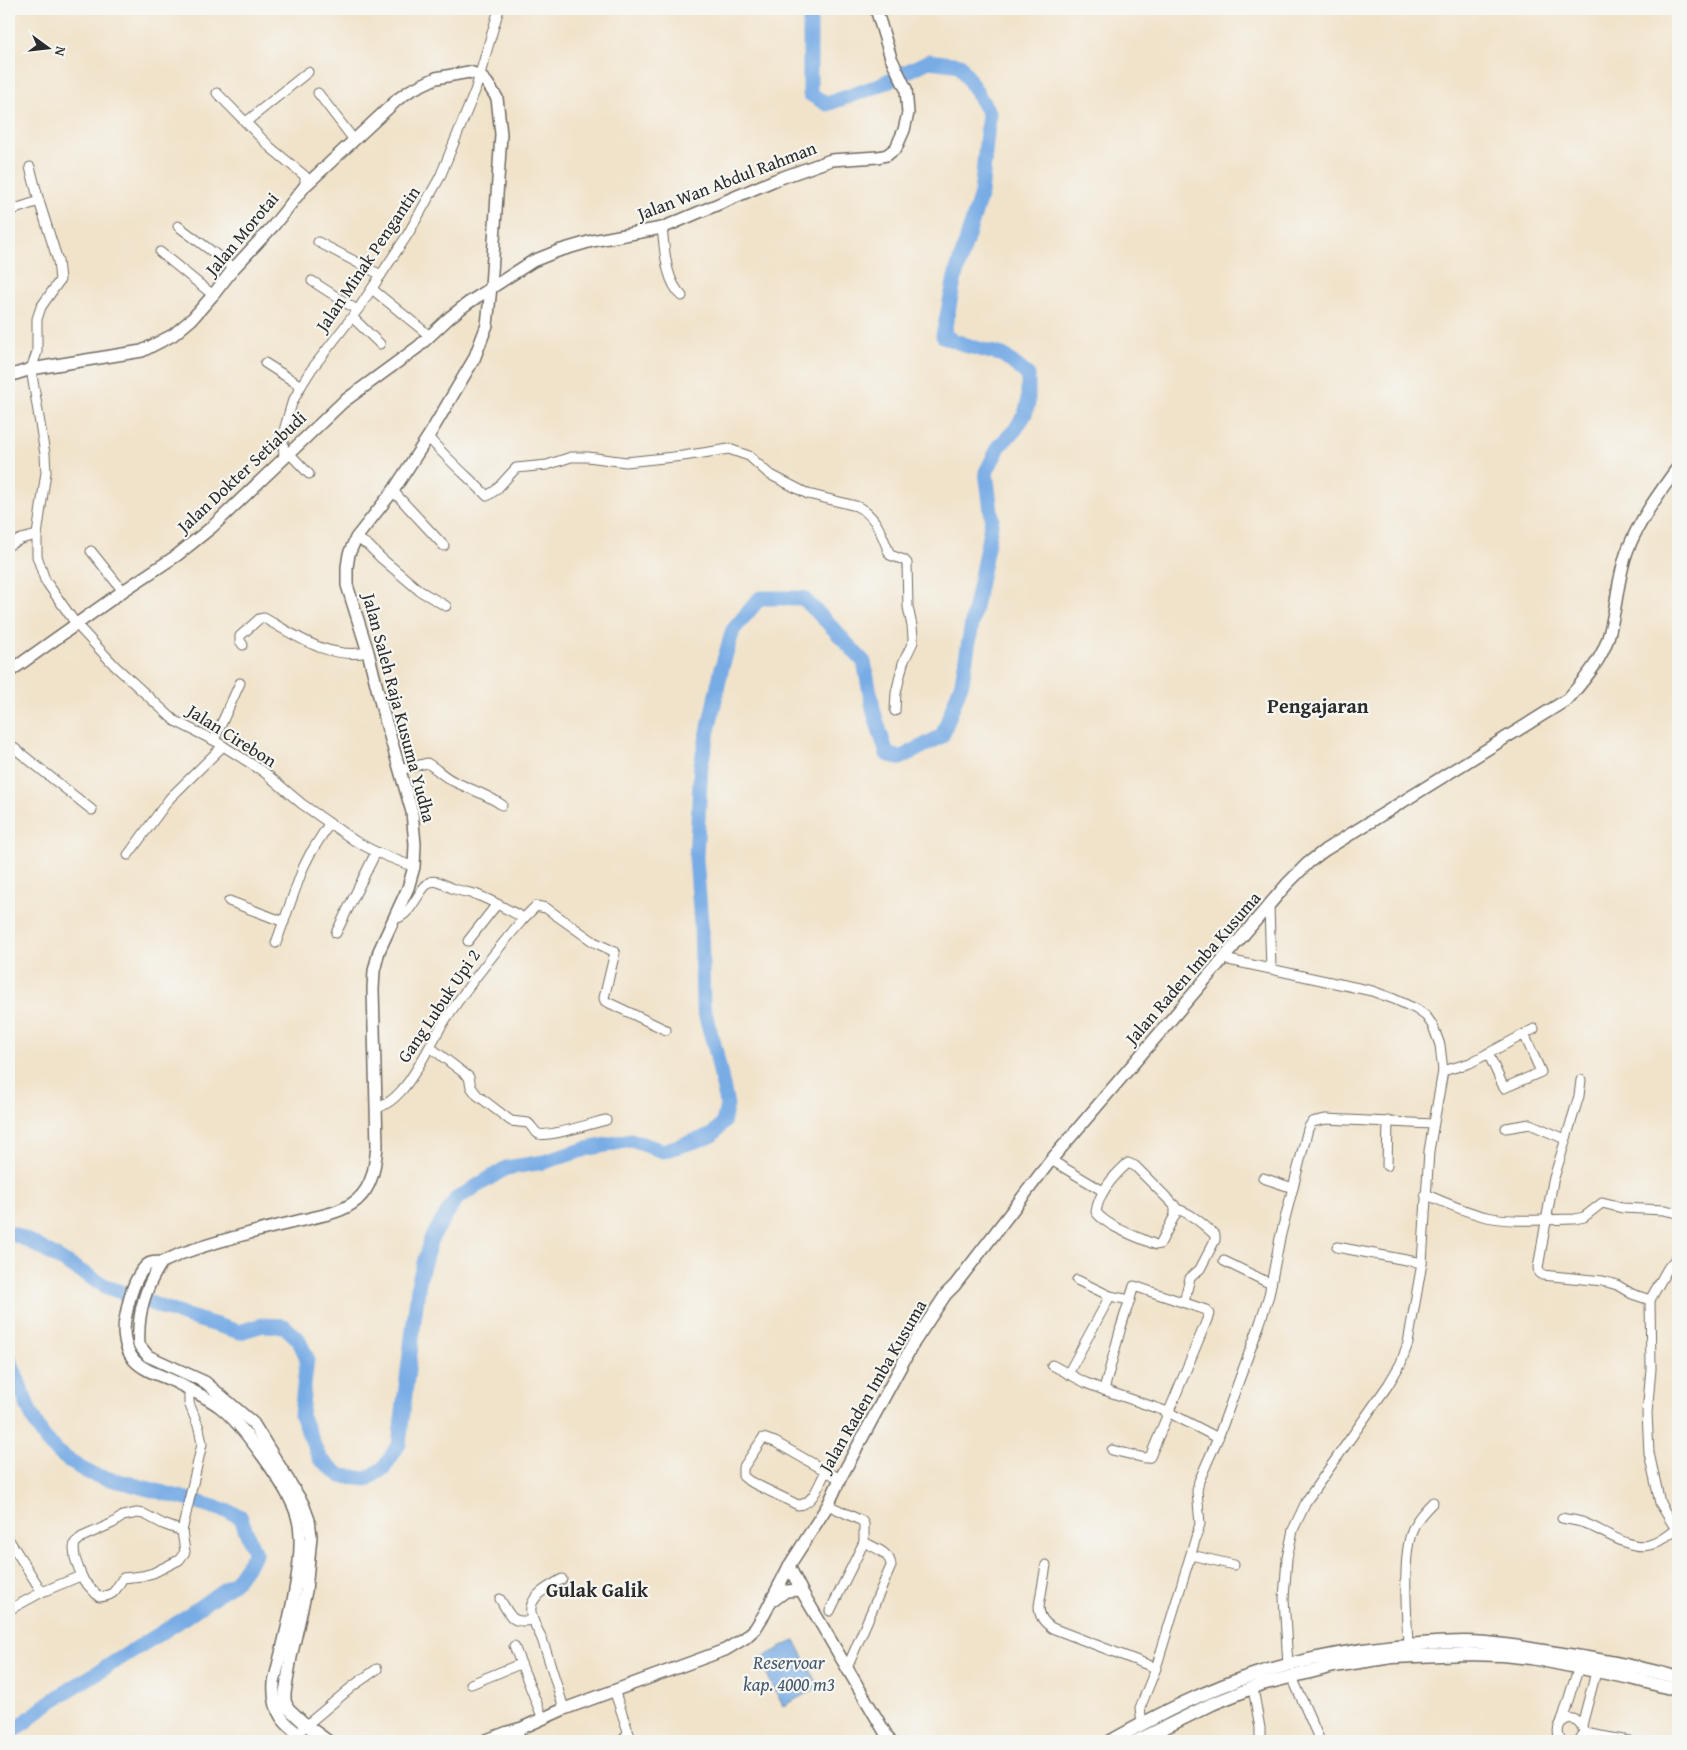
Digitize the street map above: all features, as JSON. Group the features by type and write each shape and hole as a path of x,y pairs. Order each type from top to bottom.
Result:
{"main road":[{"path":"1137,1741 1197,1698 1258,1682 1290,1671 1408,1645 1502,1650 1581,1663 1676,1683"},
{"path":"1362,1656 1392,1657 1466,1648"},
{"path":"1581,1663 1596,1672 1676,1683"},
{"path":"1111,1741 1142,1724 1165,1720"}],"street":[{"name":"Jalan Minak Pengantin","path":"286,455 283,439 285,427 292,403 301,386 372,288 408,234 440,178 475,91 499,9"},
{"name":"Jalan Wan Abdul Rahman","path":"492,287 533,261 558,251 592,241 662,228 775,180 831,160 887,155 896,148 904,130 908,113 906,89 891,58 876,9"},
{"path":"246,122 308,72"},
{"name":"Jalan Morotai","path":"9,376 31,369 142,352 174,335 214,295 234,268 274,225 305,186 398,99 436,78 469,72 479,75"},
{"name":"Jalan Saleh Raja Kusuma Yudha","path":"302,1738 280,1717 275,1706 273,1694 298,1568 300,1531 297,1515 289,1496 275,1474 234,1420 220,1407 178,1383 151,1372 133,1359 128,1352 124,1337 125,1317 134,1285 151,1262 162,1262 193,1250 340,1210 357,1200 368,1186 374,1169 377,1146 377,1108 374,971 379,951 408,888 414,867 415,844 412,812 368,652 347,585 350,554 356,538 393,491 428,438 474,359 487,325 492,287 502,134 497,98 479,75"},
{"path":"217,93 271,148 305,176 305,186"},
{"path":"318,93 354,140"},
{"path":"30,167 58,261 60,280 41,307 37,319 37,352 31,369"},
{"path":"9,212 39,201"},
{"path":"178,226 234,268"},
{"path":"662,228 670,278 675,290 682,296"},
{"path":"318,242 381,274"},
{"path":"160,252 214,295"},
{"path":"312,281 355,313 380,344"},
{"name":"Jalan Dokter Setiabudi","path":"9,672 176,556 212,527 343,402 418,347 450,317 492,287"},
{"path":"372,288 425,332"},
{"path":"265,363 301,386"},
{"name":"Jalan Cirebon","path":"31,369 45,454 46,472 37,535 37,556 45,580 76,624 115,666 175,721 214,740 264,772 302,804 355,841 376,852 414,867"},
{"path":"428,438 449,461 458,466 487,496 496,490 516,468 547,465 572,457 626,462 729,449 749,456 769,474 808,494 864,509 870,514 880,531 890,555 907,563 908,607 913,642 903,663 896,693 895,711"},
{"path":"286,455 309,474"},
{"name":"Jalan Raden Imba Kusuma","path":"789,1566 828,1505 840,1479 913,1344 946,1294 955,1286 1051,1160 1269,906 1308,863 1325,850 1568,699 1587,677 1608,640 1620,580 1635,533 1678,467"},
{"path":"393,491 444,546"},
{"path":"9,545 21,539 37,535"},
{"path":"356,538 368,545 420,591 446,606"},
{"path":"91,551 123,591"},
{"path":"243,645 240,641 240,636 259,619 264,618 316,647 360,654 368,652"},
{"path":"214,740 240,683"},
{"path":"9,744 92,810"},
{"path":"128,855 170,798 223,746"},
{"path":"400,770 428,763 439,769 450,780 492,797 502,805"},
{"path":"276,943 307,861 329,824"},
{"path":"336,933 376,852"},
{"path":"392,920 398,919 408,910 430,882 476,895 524,918 536,906 546,908 594,942 613,950 616,955 604,998 605,1001 666,1030"},
{"path":"229,901 284,922"},
{"path":"468,941 497,904"},
{"path":"1269,906 1271,969"},
{"name":"Gang Lubuk Upi 2","path":"377,1108 385,1106 402,1090 479,971 524,918"},
{"path":"1224,960 1372,991 1394,998 1416,1008 1426,1016 1433,1026 1440,1045 1443,1071 1433,1124 1425,1194 1422,1263 1408,1343 1401,1363 1388,1385 1307,1500 1293,1530 1287,1558 1284,1598 1290,1671 1320,1741"},
{"path":"1443,1071 1470,1063 1534,1029"},
{"path":"1488,1053 1504,1088 1541,1072 1524,1034"},
{"path":"430,1047 469,1077 471,1087 477,1095 511,1120 528,1123 535,1132 540,1134 551,1133 606,1120"},
{"path":"1582,1080 1553,1182 1538,1273 1603,1281 1617,1285 1632,1294 1650,1300"},
{"path":"1142,1724 1140,1708 1156,1668 1200,1524 1197,1491 1203,1470 1218,1438 1260,1323 1308,1129 1316,1119 1433,1124"},
{"path":"1387,1166 1388,1121"},
{"path":"1506,1128 1530,1124 1565,1139"},
{"path":"1051,1160 1103,1191"},
{"path":"1128,1163 1174,1203 1176,1209 1164,1238 1160,1244 1156,1245 1100,1218 1096,1212 1097,1203 1103,1191 1128,1163"},
{"path":"1262,1178 1293,1188"},
{"path":"1425,1194 1460,1210 1488,1217 1516,1220 1575,1219 1584,1217 1602,1203 1622,1208 1664,1210 1678,1213"},
{"path":"1176,1209 1185,1212 1208,1230 1214,1235 1215,1240 1200,1269 1190,1278 1184,1302"},
{"path":"1337,1247 1422,1263"},
{"path":"1562,1518 1584,1523 1616,1538 1642,1546 1657,1543 1677,1531 1660,1503 1649,1453 1647,1413 1651,1369 1650,1300 1668,1268 1678,1256"},
{"path":"1224,1261 1271,1284"},
{"path":"162,1262 155,1272 146,1293 139,1318 139,1345 145,1354 205,1382 253,1423 303,1504 309,1520 311,1536 306,1591 291,1657 285,1694 288,1708 328,1741"},
{"path":"1077,1280 1110,1296 1130,1300"},
{"path":"1104,1390 1133,1288 1137,1286 1206,1310 1209,1314 1150,1457 1144,1458 1112,1450"},
{"path":"1068,1374 1110,1296"},
{"path":"1052,1365 1086,1384 1168,1412 1218,1438"},
{"path":"182,1530 163,1524 144,1514 137,1513 123,1516 82,1537 75,1543 75,1558 84,1580 99,1597 116,1591 123,1578 148,1574 179,1560 185,1552 182,1530 202,1444 190,1403 189,1389"},
{"path":"826,1471 810,1500 805,1505 798,1505 749,1481 743,1476 743,1468 763,1438 775,1442 826,1471 840,1479"},
{"path":"1408,1645 1406,1591 1408,1542 1414,1526 1432,1502"},
{"path":"828,1505 862,1520 864,1524 864,1542 830,1611"},
{"path":"9,1540 42,1592"},
{"path":"847,1668 891,1566 891,1560 888,1556 864,1542"},
{"path":"1191,1555 1234,1565"},
{"path":"1046,1565 1039,1606 1039,1612 1044,1621 1052,1628 1156,1668"},
{"path":"789,1566 801,1590 890,1741"},
{"path":"484,1741 510,1738 522,1728 564,1709 725,1650 745,1638 755,1629 772,1601 789,1566"},
{"path":"9,1610 42,1592 76,1579 80,1572"},
{"path":"562,1579 546,1588 538,1596 532,1607 533,1620 542,1639 564,1709"},
{"path":"772,1601 786,1591 801,1590"},
{"path":"500,1599 514,1620 519,1622 533,1620"},
{"path":"514,1646 543,1719"},
{"path":"1561,1741 1557,1734 1558,1727 1562,1721 1570,1691 1581,1663"},
{"path":"471,1684 520,1664"},
{"path":"302,1738 306,1724 377,1669"},
{"path":"1579,1741 1596,1672"},
{"path":"1258,1682 1260,1741"},
{"path":"614,1690 627,1738"},
{"path":"1562,1721 1568,1718 1573,1719 1579,1721 1583,1729 1629,1741"}],"water":[{"name":"Reservoar kap. 4000 m3","path":"795,1640 819,1687 783,1706 759,1659"}],"waterway":[{"path":"9,1234 11,1233 31,1242 107,1287 183,1315 240,1332 262,1325 284,1326 298,1339 307,1358 301,1415 320,1459 341,1476 367,1479 384,1468 399,1444 419,1280 431,1239 456,1199 506,1168 544,1162 586,1149 631,1140 663,1151 711,1136 723,1123 727,1105 716,1052 703,1006 701,923 696,858 701,764 722,667 733,630 760,598 803,598 864,662 874,713 887,754 900,758 942,736 962,682 988,542 992,518 986,472 1000,445 1015,430 1025,414 1028,404 1028,375 1003,355 968,346 943,336 955,277 981,194 989,113 960,65 929,61 875,87 827,104 810,94 810,9"},
{"path":"9,1359 40,1432 61,1455 94,1475 198,1502 240,1516 255,1554 236,1581 177,1623 50,1702 9,1735"}],"district":[{"name":"Pengajaran","path":"1318,706"},
{"name":"Gulak Galik","path":"597,1590"}]}
